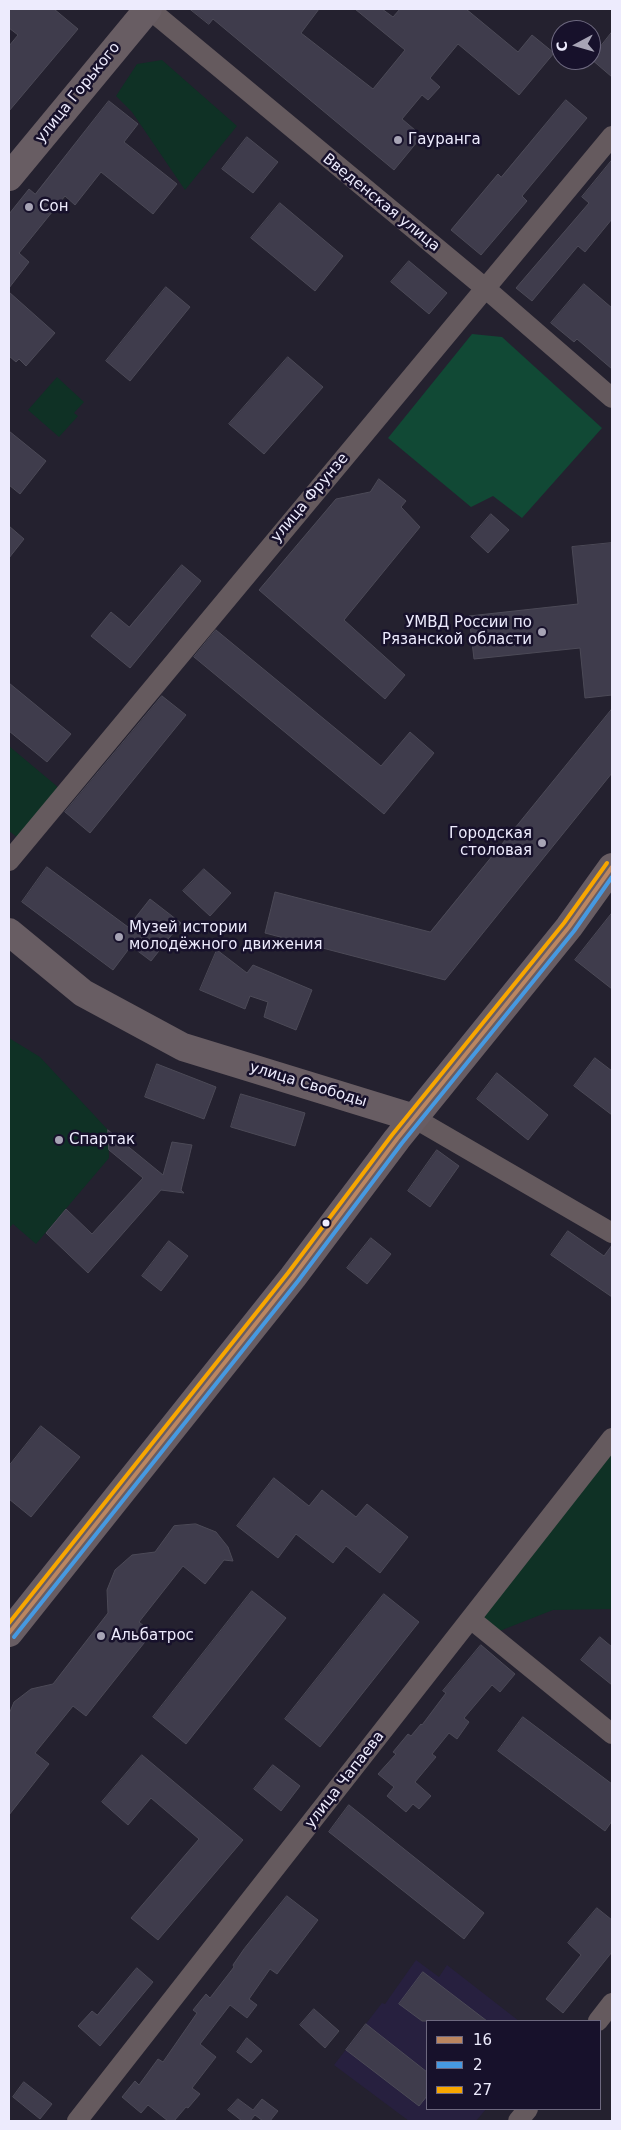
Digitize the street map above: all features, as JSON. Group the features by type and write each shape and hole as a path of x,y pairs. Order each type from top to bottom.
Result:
{"street":[{"name":"улица Горького","path":"9,178 148,9"},
{"name":"Введенская улица","path":"148,9 485,288 612,398"},
{"name":"улица Фрунзе","path":"9,861 612,136"},
{"path":"9,1633 293,1277 414,1118 568,927 612,867"},
{"name":"улица Свободы","path":"9,932 83,993 183,1046 414,1118 612,1234"},
{"name":"улица Чапаева","path":"77,2121 472,1620 612,1438"},
{"path":"472,1620 612,1734"},
{"path":"599,2020 612,2003"},
{"path":"518,2121 527,2110"}],"shaded area":[{"path":"416,1960 439,1977 447,1965 518,2020 426,2020 426,2110 485,2110 476,2121 409,2121 334,2065 382,2003 385,2004"}],"green space":[{"path":"162,60 237,126 185,190 132,112 116,96 137,64"},
{"path":"472,334 502,337 602,428 522,518 493,496 471,507 388,438"},
{"path":"57,377 84,402 74,413 78,416 59,437 28,410"},
{"path":"9,746 59,788 18,838 9,831"},
{"name":"Спартак","path":"9,1038 40,1057 108,1130 109,1158 36,1244 13,1224 9,1228"},
{"path":"612,1447 612,1609 553,1610 497,1632 478,1618"}],"building":[{"path":"9,9 54,9 78,29 9,111 9,46 18,35 9,28"},
{"path":"190,9 319,9 301,33 373,89 405,50 355,9 382,9 393,17 400,9 466,9 518,52 532,35 551,51 551,57 519,95 458,44 430,78 440,87 428,100 422,95 402,119 422,136 394,170 213,19 209,24"},
{"path":"612,32 612,77 601,68 601,46"},
{"path":"566,100 587,118 522,196 527,201 481,255 451,230 498,174 501,177"},
{"path":"109,101 138,124 124,142 177,184 153,214 101,172 75,205 65,196 19,253 29,262 9,288 9,214 29,189 35,194"},
{"path":"247,137 278,162 253,193 222,169"},
{"path":"612,160 612,219 585,252 578,246 532,301 516,288 589,203 582,197"},
{"path":"280,203 343,256 315,291 251,238"},
{"path":"409,261 447,293 429,314 391,282"},
{"path":"584,284 612,308 612,369 577,339 574,342 551,323"},
{"path":"166,287 190,307 130,381 106,361"},
{"path":"9,292 55,333 26,366 19,359 16,362 9,356"},
{"path":"288,357 323,387 264,454 229,424"},
{"path":"9,431 46,461 20,494 9,485"},
{"path":"379,479 406,501 401,507 420,527 344,620 405,675 385,699 259,590 336,499 370,492"},
{"path":"491,514 509,530 488,553 471,537"},
{"path":"9,526 24,539 9,558"},
{"name":"УМВД России по Рязанской области","path":"612,543 612,695 585,698 580,648 474,659 469,616 578,604 572,547"},
{"path":"182,565 201,581 130,668 91,636 111,612 129,627"},
{"path":"216,630 381,766 410,732 434,753 384,814 194,657"},
{"path":"9,683 71,734 47,762 9,731"},
{"path":"162,696 186,715 90,833 65,812"},
{"path":"612,709 612,773 445,980 265,933 275,892 430,932"},
{"name":"Музей истории молодёжного движения","path":"47,867 128,927 150,899 181,923 151,961 131,946 113,970 22,902"},
{"path":"204,869 231,893 210,916 183,891"},
{"path":"612,913 612,989 575,960"},
{"path":"217,950 247,973 253,965 312,990 296,1030 264,1017 268,1002 250,996 245,1009 200,990"},
{"path":"595,1058 612,1071 612,1115 574,1086"},
{"path":"157,1064 216,1087 204,1119 145,1097"},
{"path":"497,1073 548,1115 528,1140 477,1099"},
{"path":"241,1094 305,1113 295,1146 231,1127"},
{"path":"108,1130 163,1175 172,1142 192,1145 181,1190 184,1193 161,1190 88,1273 46,1233 66,1209 92,1234 143,1178 109,1150"},
{"path":"437,1150 459,1166 430,1207 408,1191"},
{"path":"568,1231 604,1256 612,1245 612,1297 551,1255"},
{"path":"371,1238 391,1254 367,1284 347,1268"},
{"path":"169,1241 188,1256 161,1291 142,1276"},
{"path":"41,1426 80,1457 31,1517 9,1499 9,1466"},
{"path":"274,1478 309,1506 322,1490 356,1517 367,1504 408,1537 380,1573 346,1546 333,1563 296,1534 278,1558 237,1526"},
{"path":"196,1524 216,1532 228,1547 233,1561 224,1560 205,1584 183,1566 139,1622 152,1633 86,1716 73,1706 35,1753 49,1764 9,1815 9,1714 14,1702 31,1689 53,1684 108,1613 107,1590 115,1570 132,1555 155,1552 174,1526"},
{"path":"252,1591 286,1618 186,1744 153,1717"},
{"path":"384,1594 419,1622 320,1747 285,1719"},
{"path":"600,1637 612,1647 612,1685 581,1660"},
{"path":"481,1645 515,1674 500,1692 492,1685 464,1718 469,1722 457,1739 449,1733 432,1754 436,1757 415,1782 431,1796 419,1809 413,1804 406,1812 387,1796 394,1787 378,1774 396,1754 393,1752 408,1734 411,1736 422,1725 446,1693 443,1691"},
{"path":"523,1717 612,1784 612,1821 605,1831 498,1751"},
{"path":"142,1755 243,1840 158,1940 131,1918 199,1839 151,1798 128,1825 102,1802"},
{"path":"273,1765 300,1786 281,1811 254,1789"},
{"path":"349,1805 484,1913 464,1939 329,1832"},
{"path":"287,1896 318,1920 277,1974 270,1969 249,1999 257,2005 247,2018 230,2005 200,2044 216,2057 192,2088 200,2094 188,2108 186,2107 174,2121 168,2121 148,2105 141,2113 122,2097 135,2081 139,2085 158,2059 163,2062 197,2013 193,2010 206,1994 210,1998 234,1967 233,1965 244,1949"},
{"path":"597,1908 612,1920 612,1952 563,2013 546,1999 581,1955 568,1943"},
{"path":"137,1968 153,1982 100,2046 78,2026 92,2011 97,2015"},
{"path":"423,1972 486,2020 422,2021 399,2004"},
{"path":"314,2009 339,2031 325,2048 300,2025"},
{"path":"366,2024 426,2071 426,2097 419,2106 346,2050"},
{"path":"247,2038 262,2051 251,2063 237,2052"},
{"path":"24,2082 52,2104 40,2119 13,2097"},
{"path":"238,2099 253,2110 262,2099 278,2111 270,2121 263,2121 255,2115 250,2121 242,2121 228,2110"}],"transit line":[{"name":"27","path":"9,1623 288,1273 392,1135 564,923 607,863"},
{"name":"16","path":"9,1633 293,1277 397,1139 569,927 612,867"},
{"name":"2","path":"14,1637 298,1281 402,1143 574,931 612,877"}],"place":[{"name":"Гауранга","path":"398,140"},
{"name":"Сон","path":"29,207"},
{"name":"УМВД России по Рязанской области","path":"542,632"},
{"name":"Городская столовая","path":"542,843"},
{"name":"Музей истории молодёжного движения","path":"119,937"},
{"name":"Спартак","path":"59,1140"},
{"name":"Альбатрос","path":"101,1636"}]}
